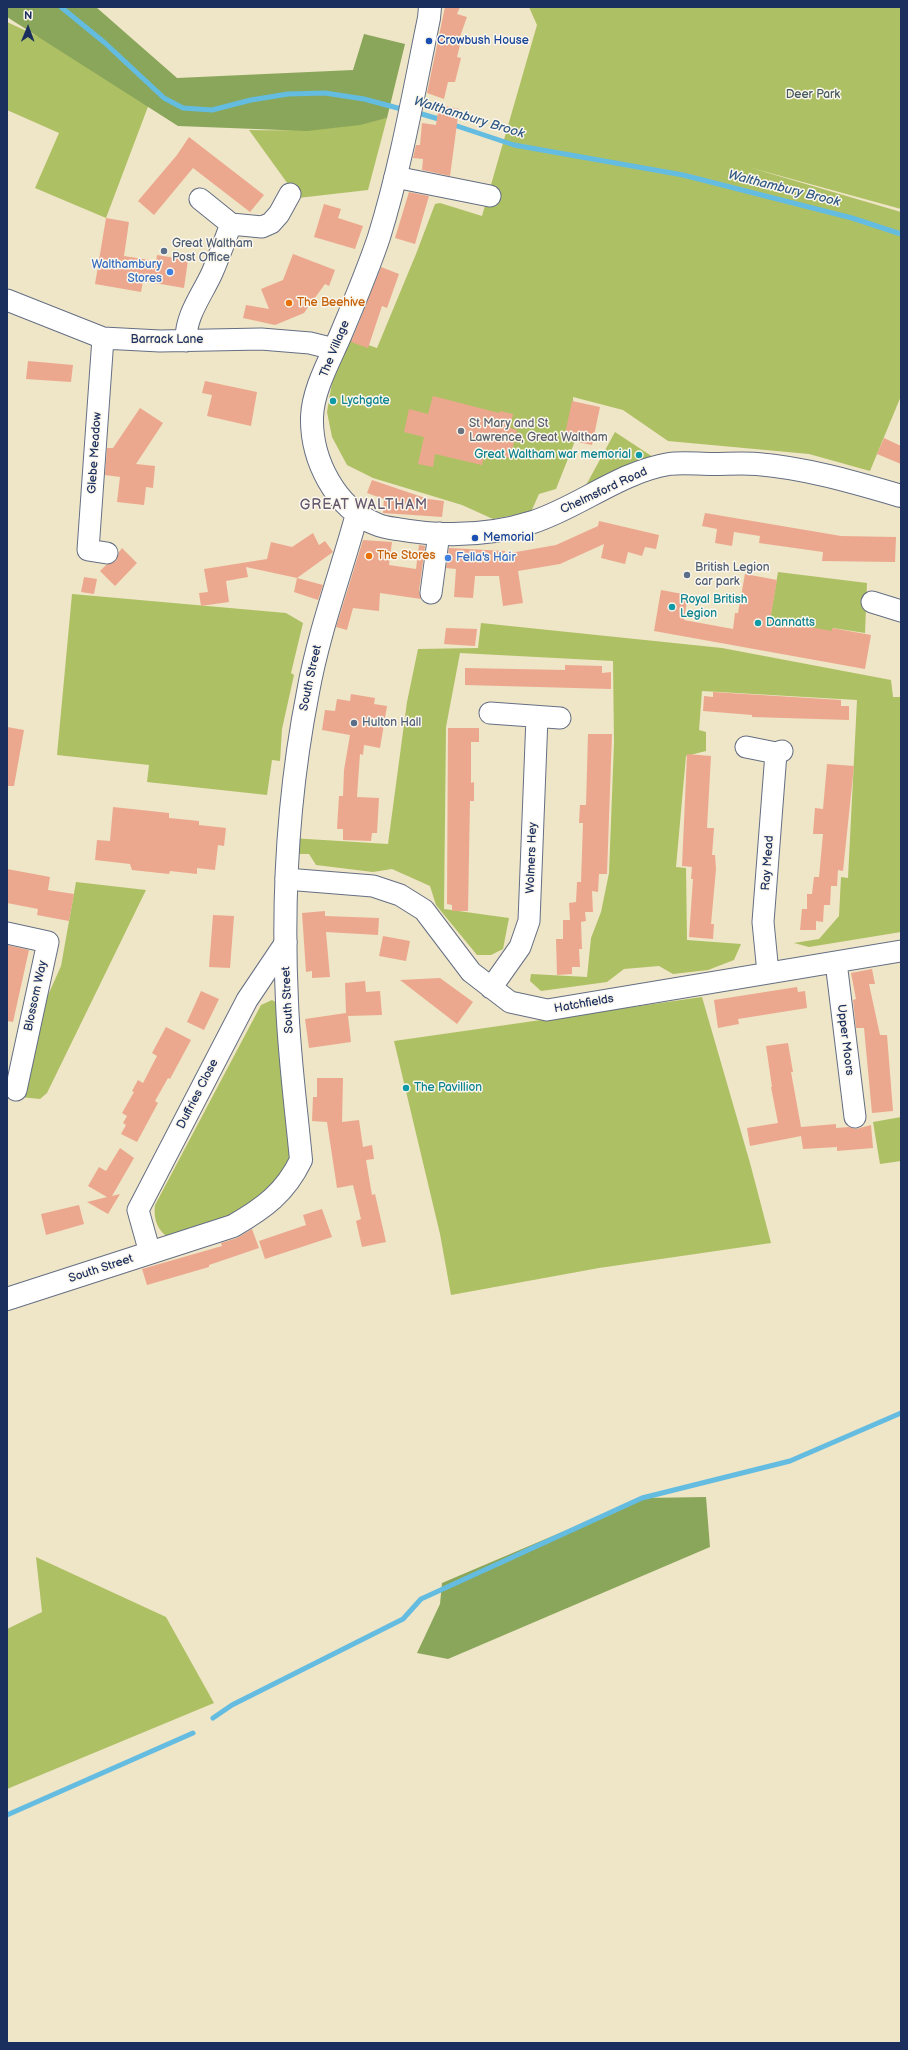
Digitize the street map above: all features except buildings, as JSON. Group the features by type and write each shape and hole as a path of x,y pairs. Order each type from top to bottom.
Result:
{"street":[{"name":"The Village","path":"357,514 346,504 324,472 316,452 312,415 316,397 378,238 406,132 430,7"},
{"path":"395,177 490,196"},
{"path":"200,199 231,224 262,227 271,223 279,214 290,194"},
{"path":"186,341 188,320 212,273 231,224"},
{"name":"Barrack Lane","path":"7,300 103,338 186,341 261,339 310,343 334,349"},
{"name":"Glebe Meadow","path":"103,338 88,550 107,553"},
{"name":"Chelmsford Road","path":"357,514 378,525 417,532 462,534 506,530 532,522 650,469 671,464 754,463 787,467 827,475 901,496"},
{"name":"South Street","path":"7,1299 233,1226 261,1210 292,1178 301,1160 287,1003 286,880 289,817 308,691 320,636 357,514"},
{"path":"431,594 439,534"},
{"path":"872,602 901,611"},
{"path":"490,713 560,718"},
{"name":"Wolmers Hey","path":"491,988 520,947 529,921 537,717"},
{"name":"Ray Mead","path":"746,747 779,752 763,922 768,973"},
{"name":"Hatchfields","path":"286,880 373,886 400,895 424,910 471,972 491,988 510,1002 547,1010 901,951"},
{"name":"Blossom Way","path":"7,933 48,942 16,1090"},
{"name":"Duffries Close","path":"150,1253 138,1210 247,1000 286,942"},
{"name":"Upper Moors","path":"836,962 855,1118"}],"green space":[{"path":"7,7 96,7 177,78 353,70 364,34 405,44 387,118 360,125 307,131 178,126 7,17"},
{"name":"Deer Park","path":"529,7 901,7 901,209 748,167 901,212 901,396 870,471 809,454 668,441 623,410 573,397 575,441 556,489 539,494 531,512 493,519 462,505 373,478 347,465 332,437 327,412 340,335 377,348 435,204 440,203 482,216 537,25"},
{"path":"7,22 113,71 152,96 106,218 35,188 59,133 7,110"},
{"path":"387,118 368,190 298,198 249,130 318,129 352,125"},
{"path":"615,432 656,459 585,487"},
{"path":"778,572 867,583 865,633 833,628 830,643 754,618 771,613"},
{"path":"72,594 286,613 303,623 291,673 294,675 282,729 280,761 272,760 267,795 147,782 149,765 57,755"},
{"path":"481,623 722,648 891,680 893,697 901,697 901,932 809,947 794,943 819,939 839,916 841,877 848,878 857,700 702,691 699,730 706,732 706,751 686,756 676,867 686,868 687,940 741,944 734,960 708,970 673,974 659,966 624,969 607,982 541,991 530,981 531,974 587,977 591,938 601,912 609,873 614,743 613,661 460,653 446,727 444,909 509,918 503,949 491,955 477,955 436,905 430,886 392,869 373,872 316,865 309,854 291,854 291,838 388,844 407,702 418,649 478,648"},
{"path":"76,882 146,890 47,1093 40,1099 20,1097 45,1002 61,966"},
{"path":"702,997 750,1163 771,1243 599,1268 451,1295 440,1234 394,1041"},
{"path":"272,1000 285,1008 296,1149 263,1203 170,1239 159,1229 157,1225 155,1205 261,1005"},
{"path":"901,1117 901,1161 880,1164 873,1122"},
{"path":"706,1497 710,1547 448,1659 417,1653 440,1604 442,1583 642,1498"},
{"path":"36,1557 166,1617 214,1703 7,1789 7,1629 42,1612"}],"waterway":[{"name":"Walthambury Brook","path":"61,7 105,43 164,98 183,108 212,110 251,100 288,94 325,93 364,99 405,110"},
{"name":"Walthambury Brook","path":"415,112 442,120"},
{"name":"Walthambury Brook","path":"451,124 514,145 683,175 852,218 901,234"},
{"path":"213,1718 232,1705 403,1619 421,1599 642,1498 790,1461 901,1413"},
{"path":"7,1815 193,1733"}],"place":[{"name":"Crowbush House","path":"429,41"},
{"name":"Great Waltham Post Office","path":"164,251"},
{"name":"Walthambury Stores","path":"170,272"},
{"name":"The Beehive","path":"289,303"},
{"name":"Lychgate","path":"333,401"},
{"name":"St Mary and St Lawrence, Great Waltham","path":"461,431"},
{"name":"Great Waltham war memorial","path":"639,455"},
{"name":"Memorial","path":"475,538"},
{"name":"The Stores","path":"369,556"},
{"name":"Fella's Hair","path":"448,558"},
{"name":"British Legion car park","path":"687,575"},
{"name":"Royal British Legion","path":"672,607"},
{"name":"Dannatts","path":"758,623"},
{"name":"Hulton Hall","path":"354,723"},
{"name":"The Pavillion","path":"406,1088"}],"district":[{"name":"GREAT WALTHAM","path":"364,505"}]}
